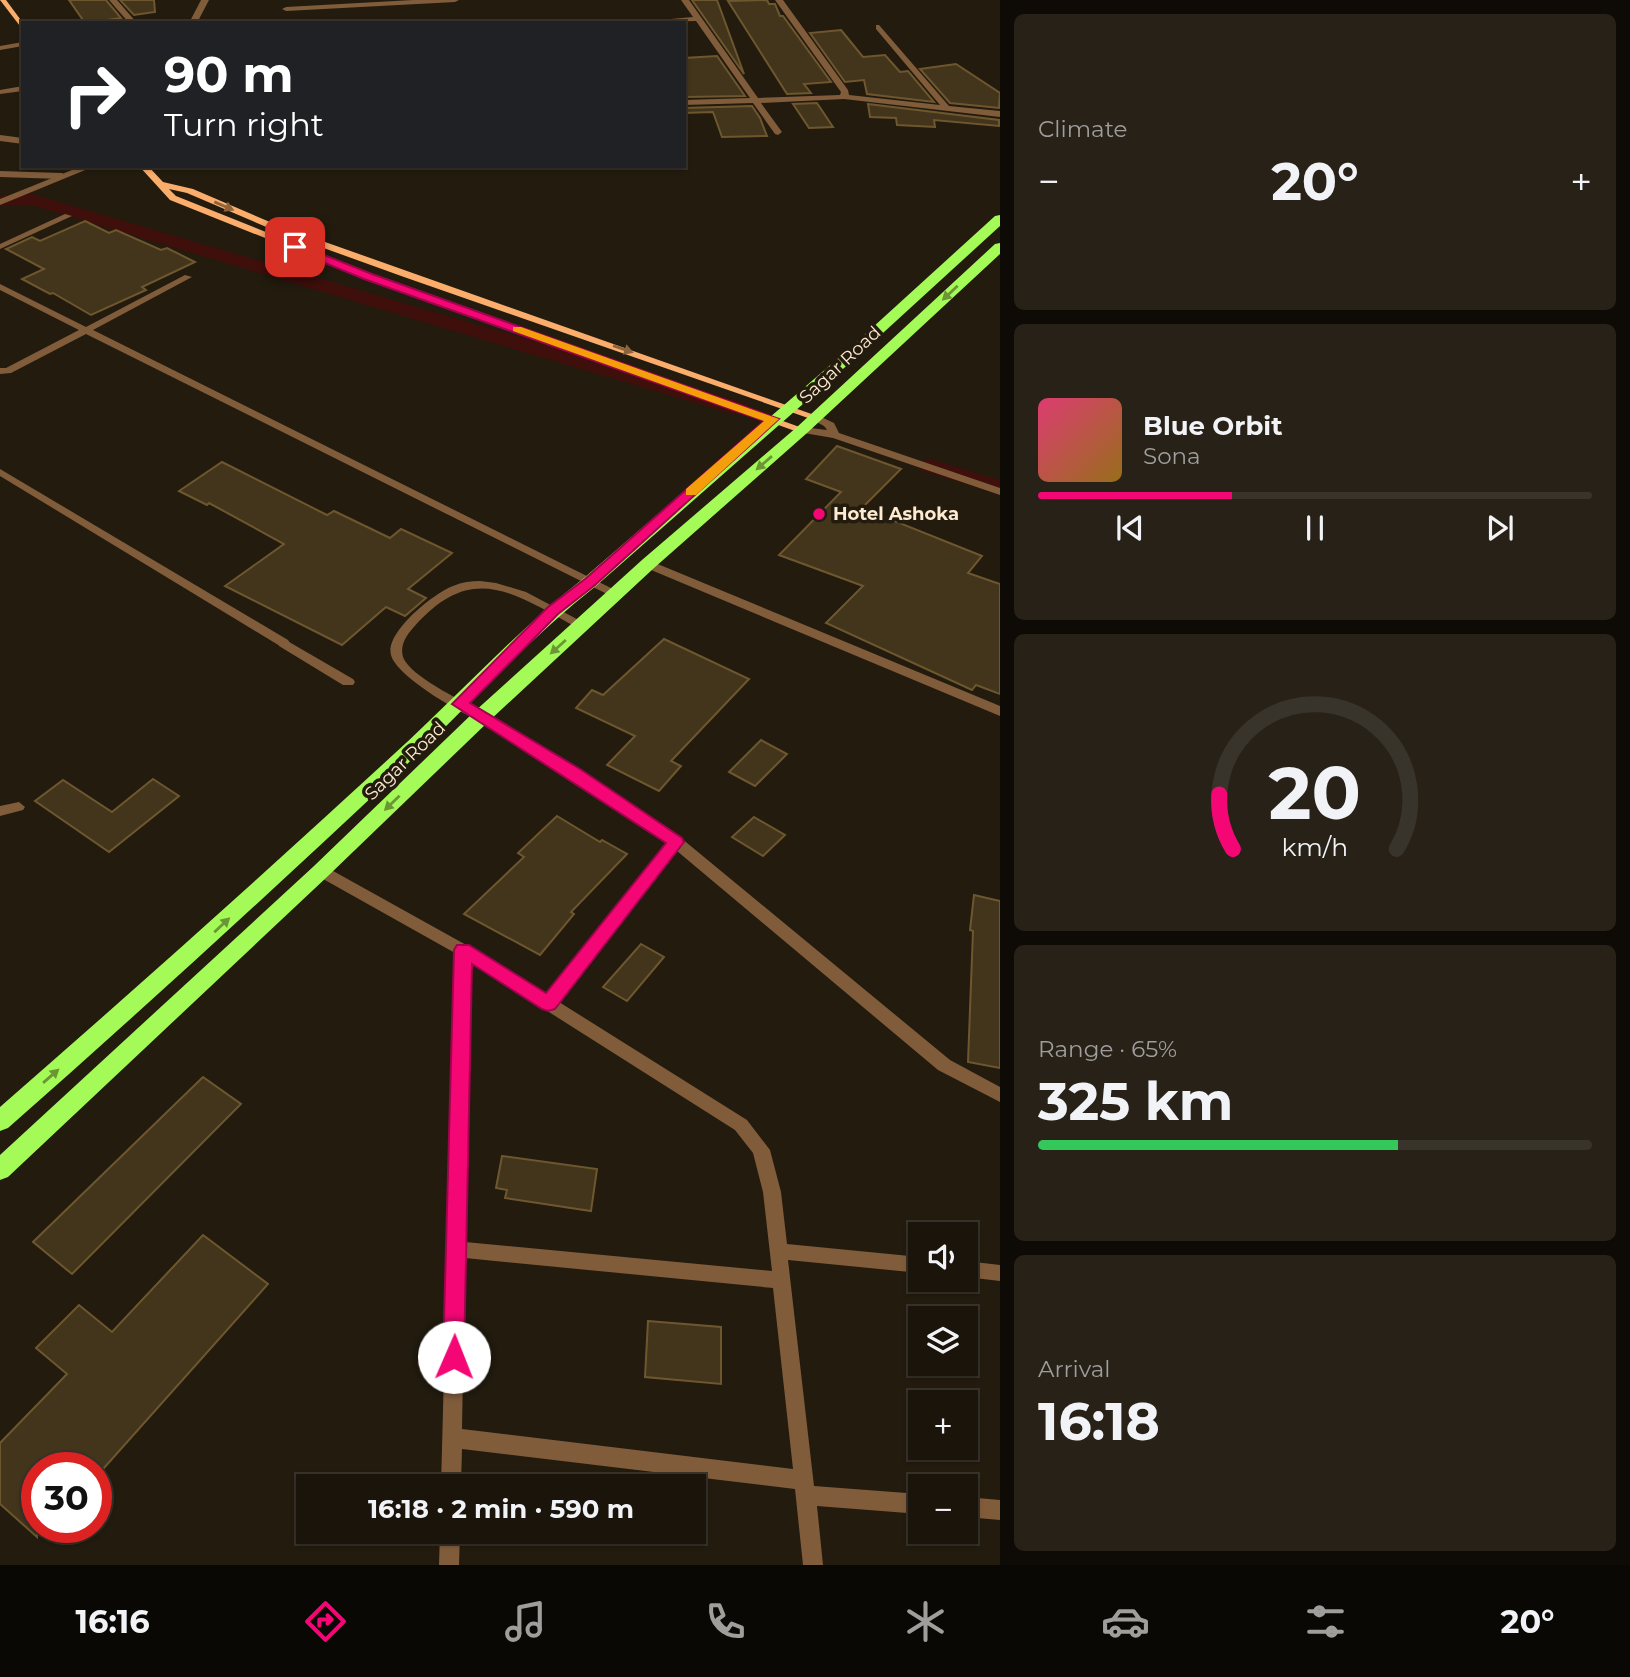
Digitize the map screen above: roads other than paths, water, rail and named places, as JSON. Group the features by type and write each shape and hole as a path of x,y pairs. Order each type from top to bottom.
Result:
{"highway":[{"name":"Sagar Road","path":"0,1121 183,961 460,704 553,611 590,582 772,419 855,351 1000,219"},
{"name":"Sagar Road","path":"0,1170 321,871 481,717 1000,247"}],"main road":[{"path":"1,1 21,26"},
{"path":"145,168 173,198 368,276 772,419 808,423"},
{"path":"160,183 190,191 274,227 407,275 788,407 808,423"}],"street":[{"path":"113,0 131,21"},
{"path":"194,21 205,0"},
{"path":"286,8 455,0"},
{"path":"685,0 778,132"},
{"path":"779,0 845,92 844,97"},
{"path":"664,21 698,19"},
{"path":"879,27 946,107"},
{"path":"0,48 21,44"},
{"path":"0,92 21,88"},
{"path":"686,103 844,97 1000,114"},
{"path":"0,138 21,141"},
{"path":"0,202 85,168"},
{"path":"0,174 62,176"},
{"path":"808,423 830,425 835,435"},
{"path":"808,423 835,435 1000,492"},
{"path":"648,564 1000,711"},
{"path":"284,643 348,682"},
{"path":"481,717 574,774 676,842 944,1065 1000,1095"},
{"path":"548,1004 676,842"},
{"path":"321,871 463,950 741,1125 761,1150 772,1192 813,1565"},
{"path":"451,1474 463,950"},
{"path":"456,1249 782,1280"},
{"path":"779,1251 908,1264"},
{"path":"978,1270 1000,1273"},
{"path":"452,1438 908,1502"},
{"path":"978,1508 1000,1510"},
{"path":"449,1565 450,1544"}],"lane":[{"path":"0,247 68,216"},
{"path":"0,371 8,371 188,277"},
{"path":"0,287 615,594"},
{"path":"0,472 284,643"},
{"path":"481,717 414,677 404,668 395,649 397,639 403,631 441,597 469,585 499,586 582,625"},
{"path":"0,811 19,807"}],"waterway":[{"path":"0,200 32,199 740,409"},
{"path":"930,466 1000,487"}],"place":[{"name":"Hotel Ashoka","path":"819,514"}]}
